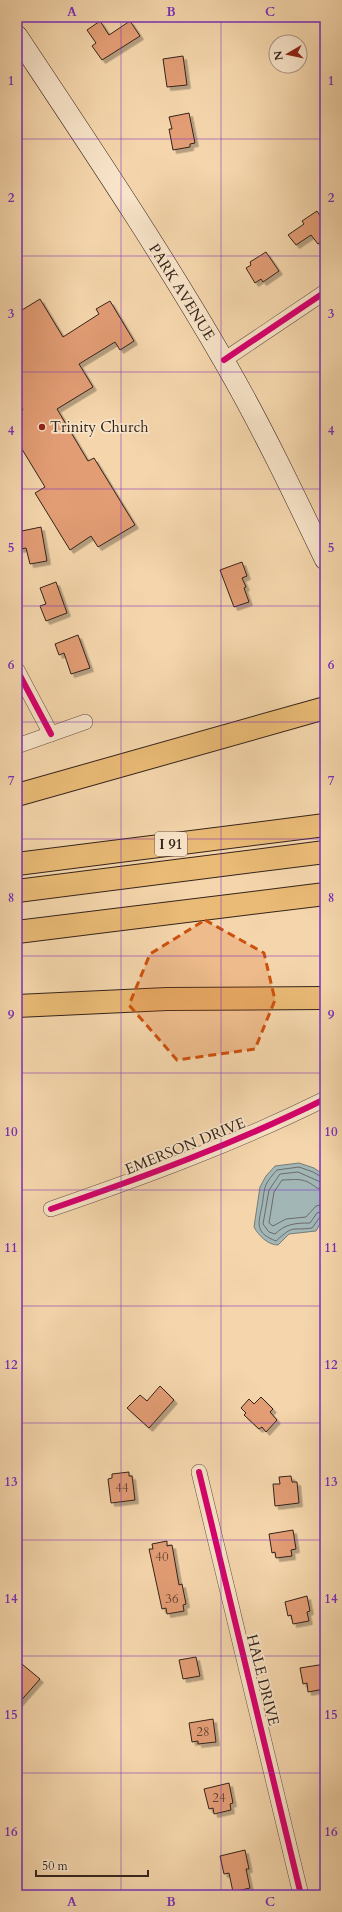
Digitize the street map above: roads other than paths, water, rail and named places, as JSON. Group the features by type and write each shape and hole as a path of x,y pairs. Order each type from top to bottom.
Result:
{"highway":[{"path":"17,795 325,708"},
{"name":"I 91","path":"17,864 325,825"},
{"path":"17,891 325,852"},
{"path":"17,905 325,866"},
{"path":"17,932 325,894"},
{"path":"17,1006 168,999 325,998"}],"main road":[{"name":"PARK AVENUE","path":"17,36 129,207 224,360 272,450 325,559"}],"street":[{"path":"224,360 325,292"},
{"path":"17,670 51,734"},
{"path":"17,746 85,722"},
{"name":"EMERSON DRIVE","path":"50,1209 189,1160 260,1130 325,1099"},
{"name":"HALE DRIVE","path":"200,1472 301,1895"}],"water":[{"path":"299,1163 314,1168 324,1175 325,1215 316,1231 289,1234 278,1245 274,1245 261,1237 254,1227 260,1187 266,1176 275,1166"}],"place":[{"name":"Trinity Church","path":"42,427"}]}
